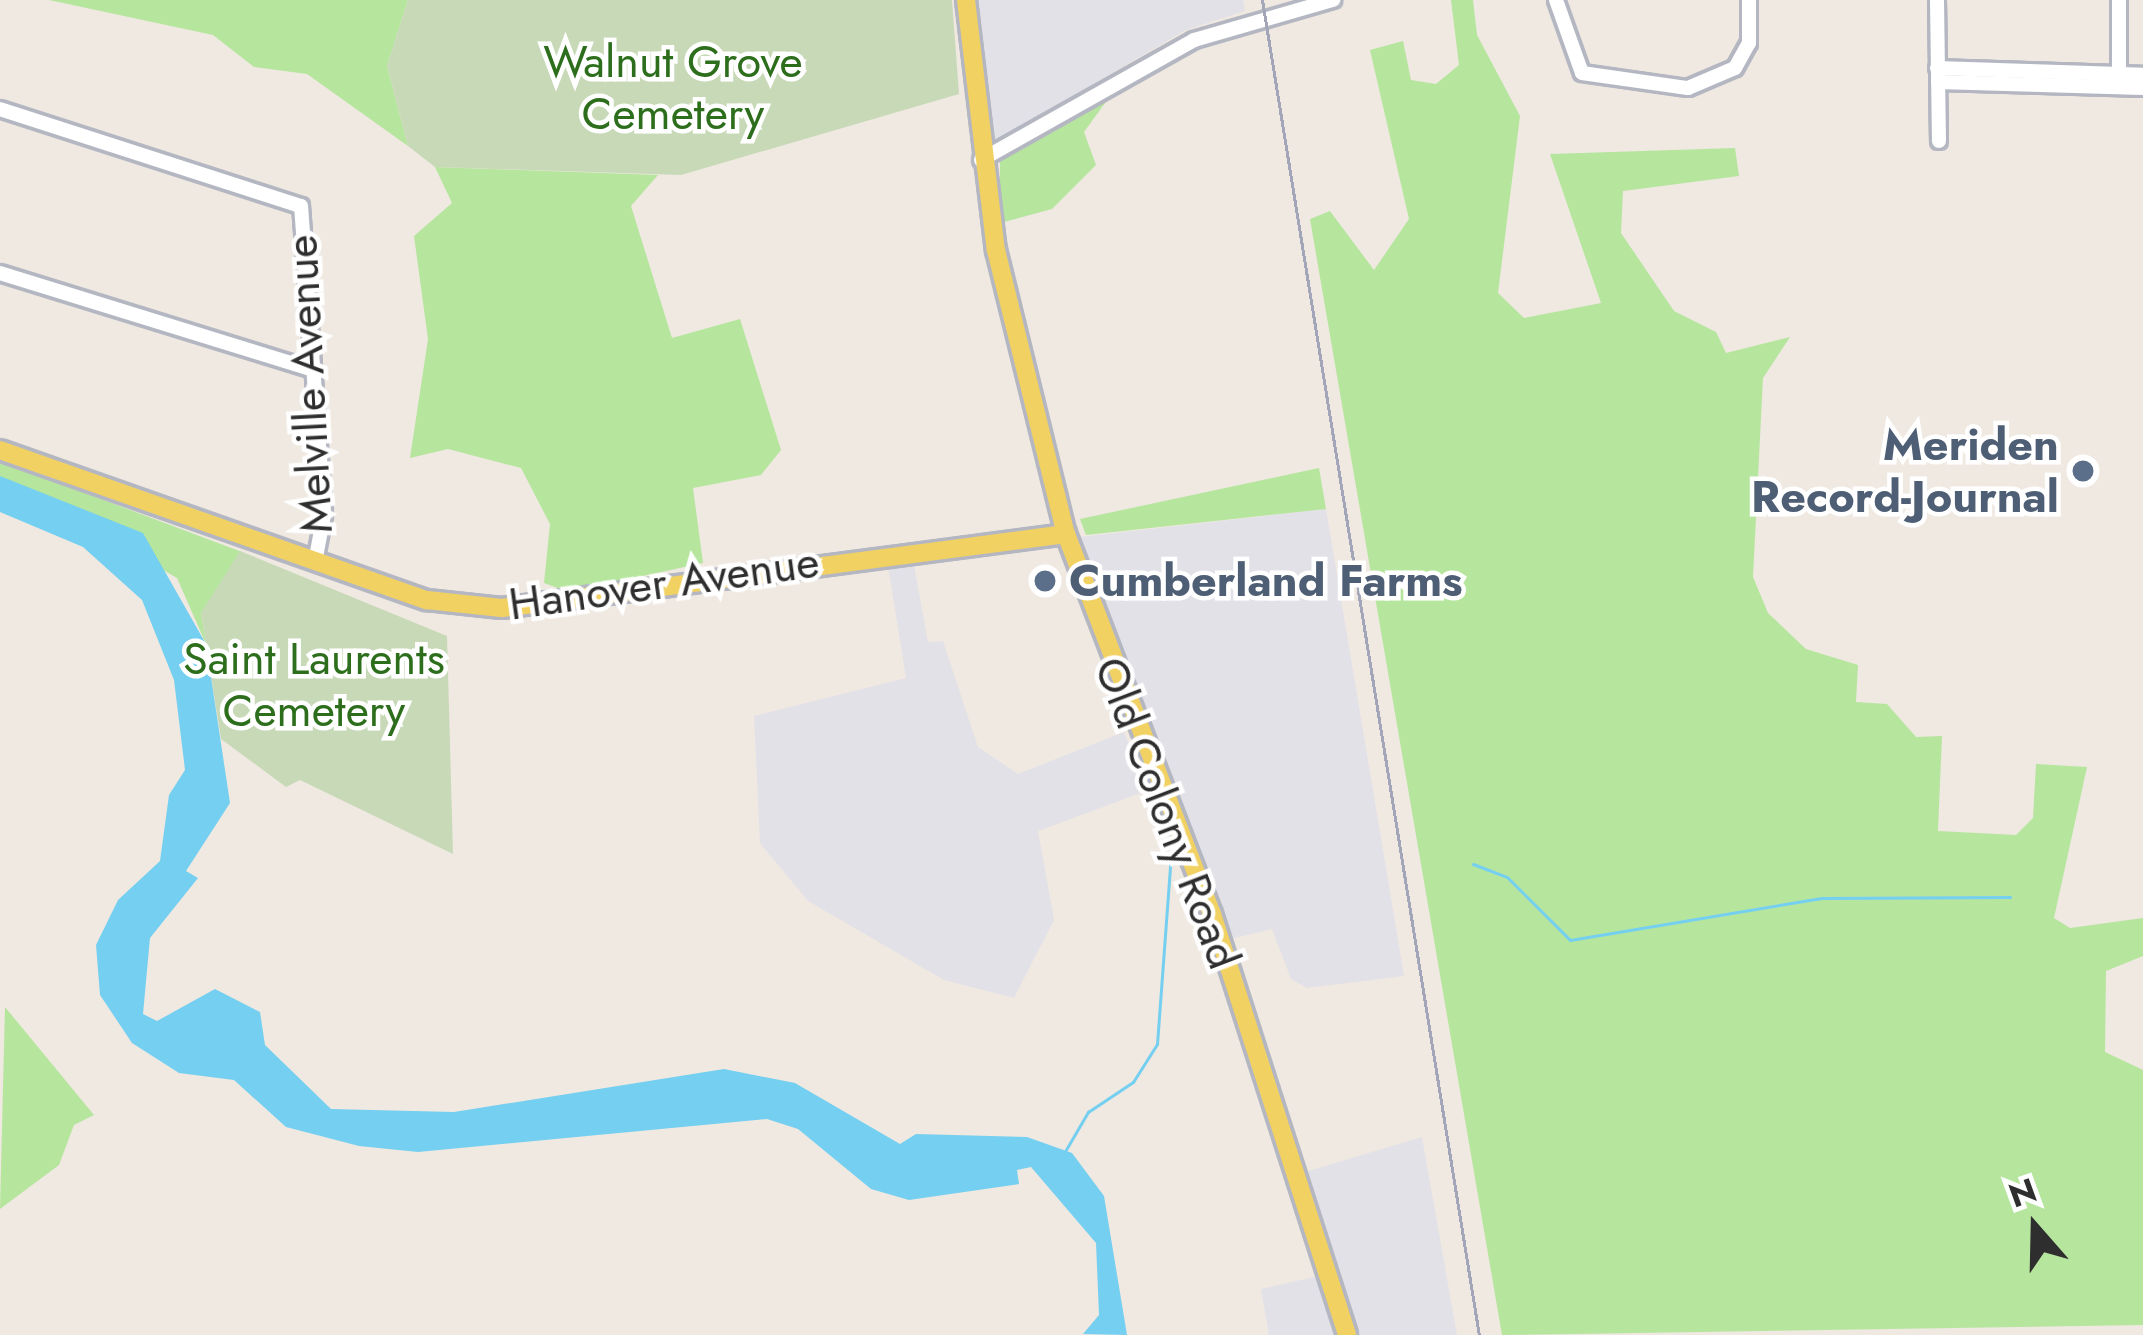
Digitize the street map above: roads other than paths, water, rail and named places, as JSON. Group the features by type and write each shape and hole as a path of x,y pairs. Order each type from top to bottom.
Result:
{"main road":[{"name":"Old Colony Road","path":"966,0 980,160 1066,534 1205,896 1347,1335"},
{"name":"Hanover Avenue","path":"0,450 427,600 502,608 1066,534"}],"street":[{"path":"980,160 1194,40 1333,0"},
{"path":"1556,0 1582,73 1688,88 1735,68 1749,43 1749,0"},
{"path":"1937,0 1939,141"},
{"path":"2119,0 2119,81"},
{"path":"1938,75 2119,81 2143,88"},
{"path":"2119,81 2143,75"},
{"name":"Melville Avenue","path":"0,109 301,206 324,515 315,562"},
{"path":"0,273 310,369"}],"water":[{"path":"0,476 143,533 206,644 230,803 186,871 198,878 150,938 143,1014 157,1021 215,989 260,1012 265,1045 331,1109 454,1112 724,1069 795,1083 900,1144 916,1134 1027,1137 1072,1153 1104,1196 1127,1335 1083,1334 1099,1315 1096,1243 1031,1167 1017,1170 1019,1184 909,1200 871,1189 798,1129 767,1119 418,1152 359,1146 286,1127 234,1080 179,1073 132,1043 100,995 96,945 118,900 160,861 169,795 185,770 174,680 142,600 83,547 0,512"}],"waterway":[{"path":"1064,1153 1088,1112 1133,1082 1157,1044 1171,852"},
{"path":"1473,864 1507,877 1570,940 1822,898 2010,897"}],"railway":[{"path":"1262,0 1479,1335"}],"place":[{"name":"Meriden Record-Journal","path":"2083,471"},
{"name":"Cumberland Farms","path":"1045,581"}],"park label":[{"name":"Walnut Grove Cemetery","path":"673,88"},
{"name":"Saint Laurents Cemetery","path":"314,685"}]}
